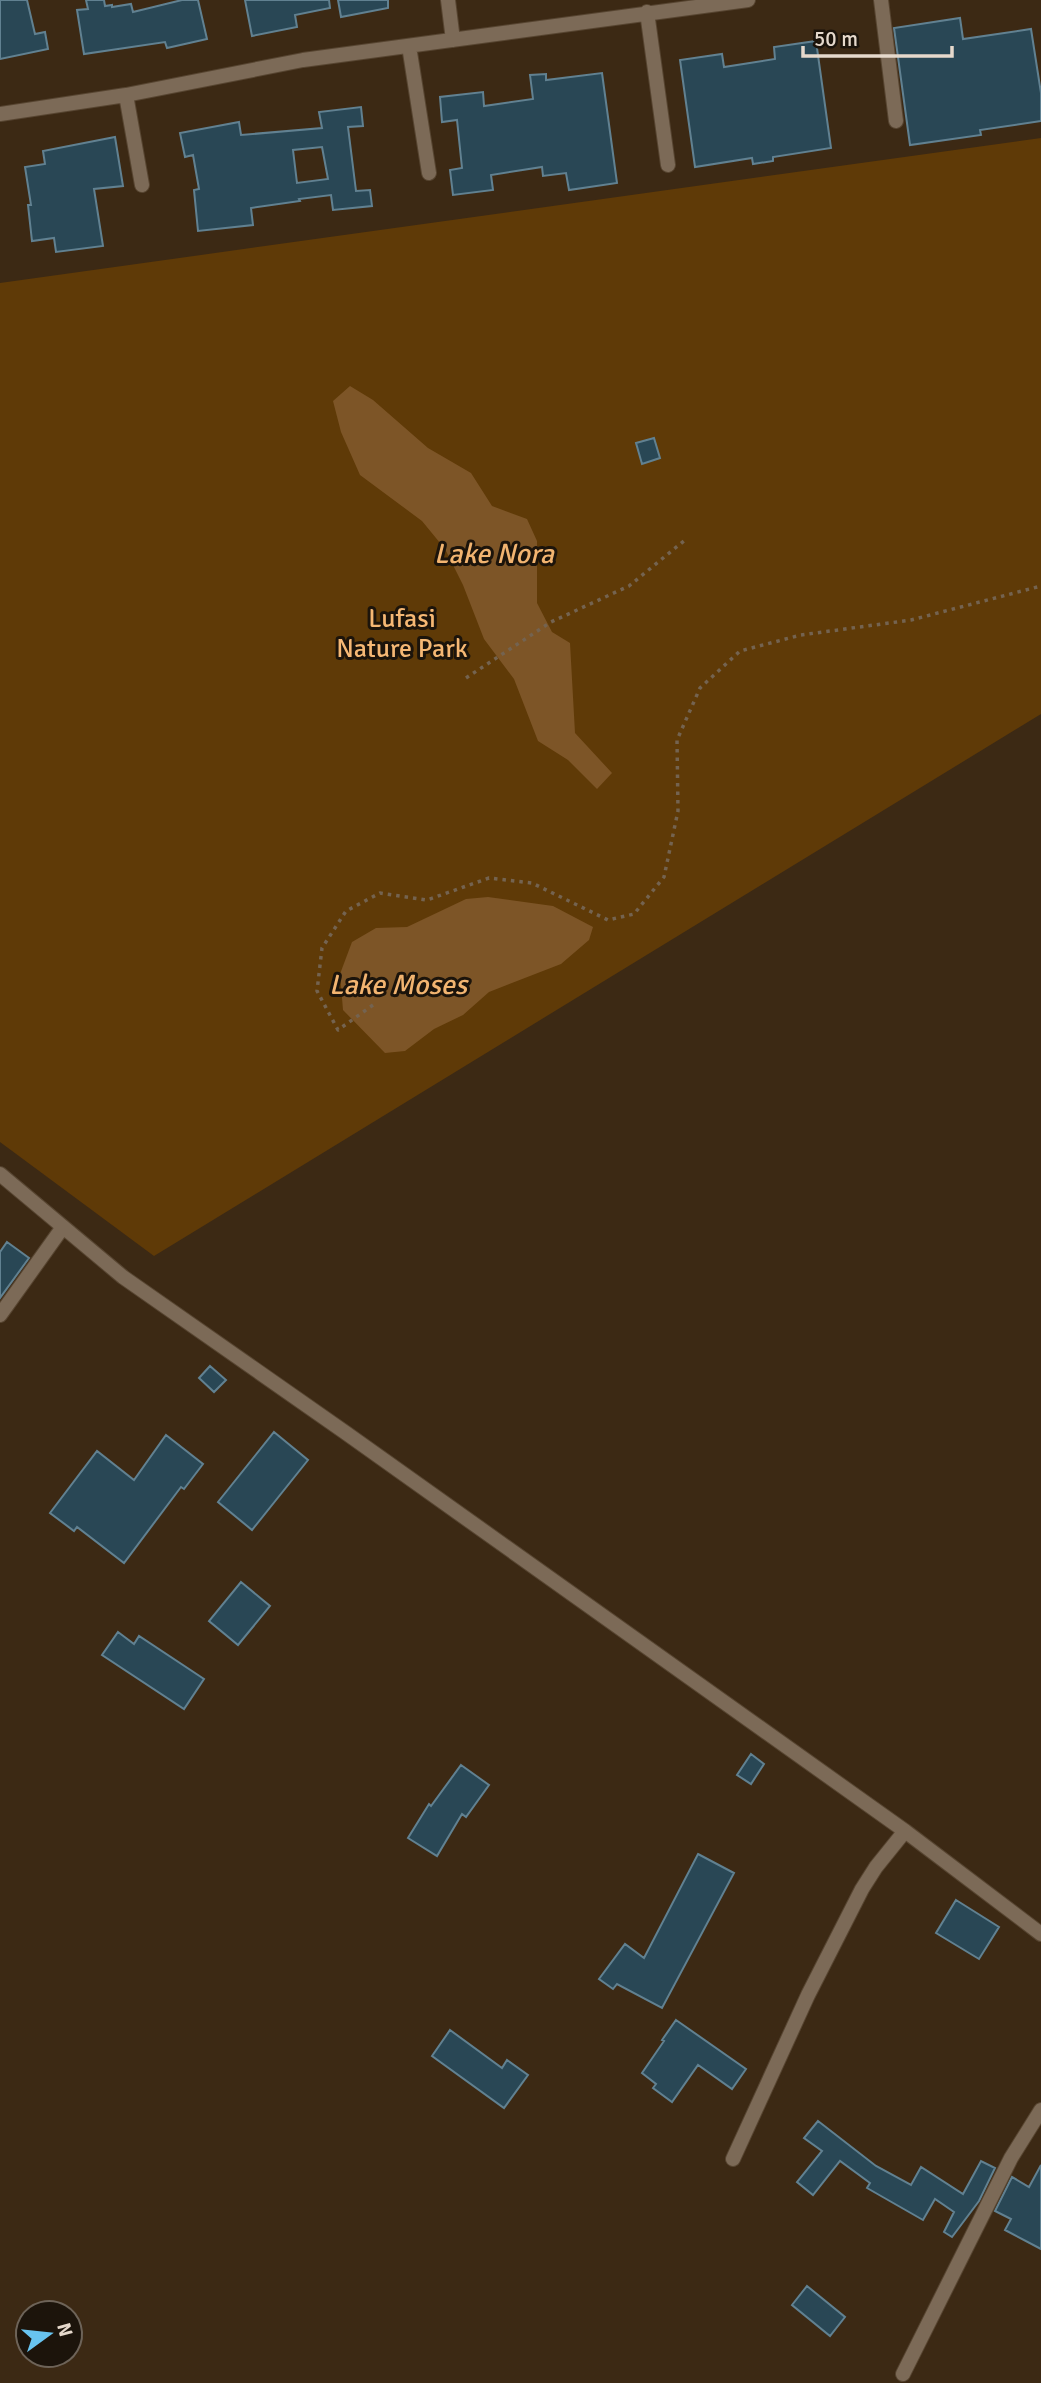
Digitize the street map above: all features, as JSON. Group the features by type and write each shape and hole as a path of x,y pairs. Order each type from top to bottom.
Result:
{"street":[{"path":"448,0 453,40"},
{"path":"0,114 126,94 303,60 646,12 677,4 748,0"},
{"path":"881,0 895,121"},
{"path":"646,12 668,165"},
{"path":"409,46 429,173"},
{"path":"126,94 142,185"},
{"path":"0,1174 123,1277 905,1831 1041,1934"},
{"path":"0,1315 63,1227"},
{"path":"733,2159 808,1995 862,1889 905,1831"},
{"path":"903,2374 1012,2158 1041,2110"}],"path":[{"path":"466,678 551,622 629,586 685,540"},
{"path":"373,1006 338,1030 317,991 321,948 346,911 380,893 428,900 489,878 532,883 608,920 634,914 664,877 678,811 677,740 700,688 740,651 801,635 911,620 1041,586"}],"green space":[{"name":"Lufasi Nature Park","path":"1041,138 1041,714 154,1256 0,1142 0,283"}],"water":[{"name":"Lake Nora","path":"350,386 373,400 428,448 471,473 492,506 527,519 537,541 537,603 552,632 570,643 575,733 612,773 597,789 568,760 538,741 514,679 484,639 463,585 445,549 422,521 360,475 341,432 333,401"},
{"name":"Lake Moses","path":"488,897 553,906 593,927 589,940 561,964 489,992 463,1015 434,1029 405,1051 385,1053 343,1010 340,974 352,942 376,928 407,927 466,899"}],"building":[{"path":"0,0 27,0 35,34 45,32 48,49 0,59"},
{"path":"86,0 104,0 105,6 112,7 131,4 133,12 182,0 198,0 207,39 167,48 165,42 84,54 77,10 88,9"},
{"path":"245,0 329,0 330,8 295,15 297,27 252,36"},
{"path":"338,0 388,0 388,8 341,17"},
{"path":"960,18 963,39 1031,29 1041,93 1041,121 980,130 981,135 910,145 894,28"},
{"path":"816,41 831,148 773,157 773,161 753,164 752,158 695,167 680,60 722,54 724,67 775,59 774,47"},
{"path":"602,73 617,183 569,190 566,173 543,176 542,167 491,175 493,190 453,195 450,170 462,168 457,120 442,122 440,97 483,92 484,106 533,99 530,75 546,74 546,80"},
{"path":"361,107 363,126 348,127 356,191 370,190 372,206 333,210 331,195 299,199 300,201 251,208 253,225 198,231 194,190 199,189 193,155 185,157 180,133 239,122 241,135 322,128 319,112","holes":["322,147 328,179 297,183 293,150"]},
{"path":"115,137 123,186 94,189 103,246 56,252 54,238 32,241 28,205 31,205 25,167 45,164 43,151"},
{"path":"654,438 660,458 642,464 636,443"},
{"path":"7,1242 29,1258 0,1298 0,1252"},
{"path":"210,1366 226,1380 214,1392 199,1378"},
{"path":"274,1432 308,1460 252,1530 218,1502"},
{"path":"166,1435 203,1464 184,1489 181,1487 124,1563 77,1527 74,1531 50,1513 97,1451 134,1480"},
{"path":"241,1582 270,1606 238,1645 209,1621"},
{"path":"118,1632 134,1644 139,1636 204,1679 184,1709 102,1655"},
{"path":"751,1754 764,1764 751,1784 737,1775"},
{"path":"461,1765 489,1785 466,1817 462,1814 437,1856 408,1838 429,1804 431,1806"},
{"path":"698,1854 734,1873 662,2008 617,1984 613,1989 599,1979 625,1944 644,1958"},
{"path":"956,1900 999,1927 979,1959 936,1933"},
{"path":"676,2020 746,2069 732,2089 698,2065 672,2102 653,2088 656,2084 642,2073"},
{"path":"450,2030 502,2068 507,2060 528,2075 504,2108 432,2056"},
{"path":"818,2121 876,2166 911,2185 921,2167 963,2194 981,2161 995,2168 979,2201 952,2237 944,2232 954,2212 935,2199 923,2220 867,2188 870,2183 840,2161 813,2195 797,2182 822,2151 804,2138"},
{"path":"1041,2165 1041,2249 1005,2230 1011,2219 995,2211 1012,2177 1029,2187"},
{"path":"807,2286 845,2317 830,2336 792,2305"}]}
